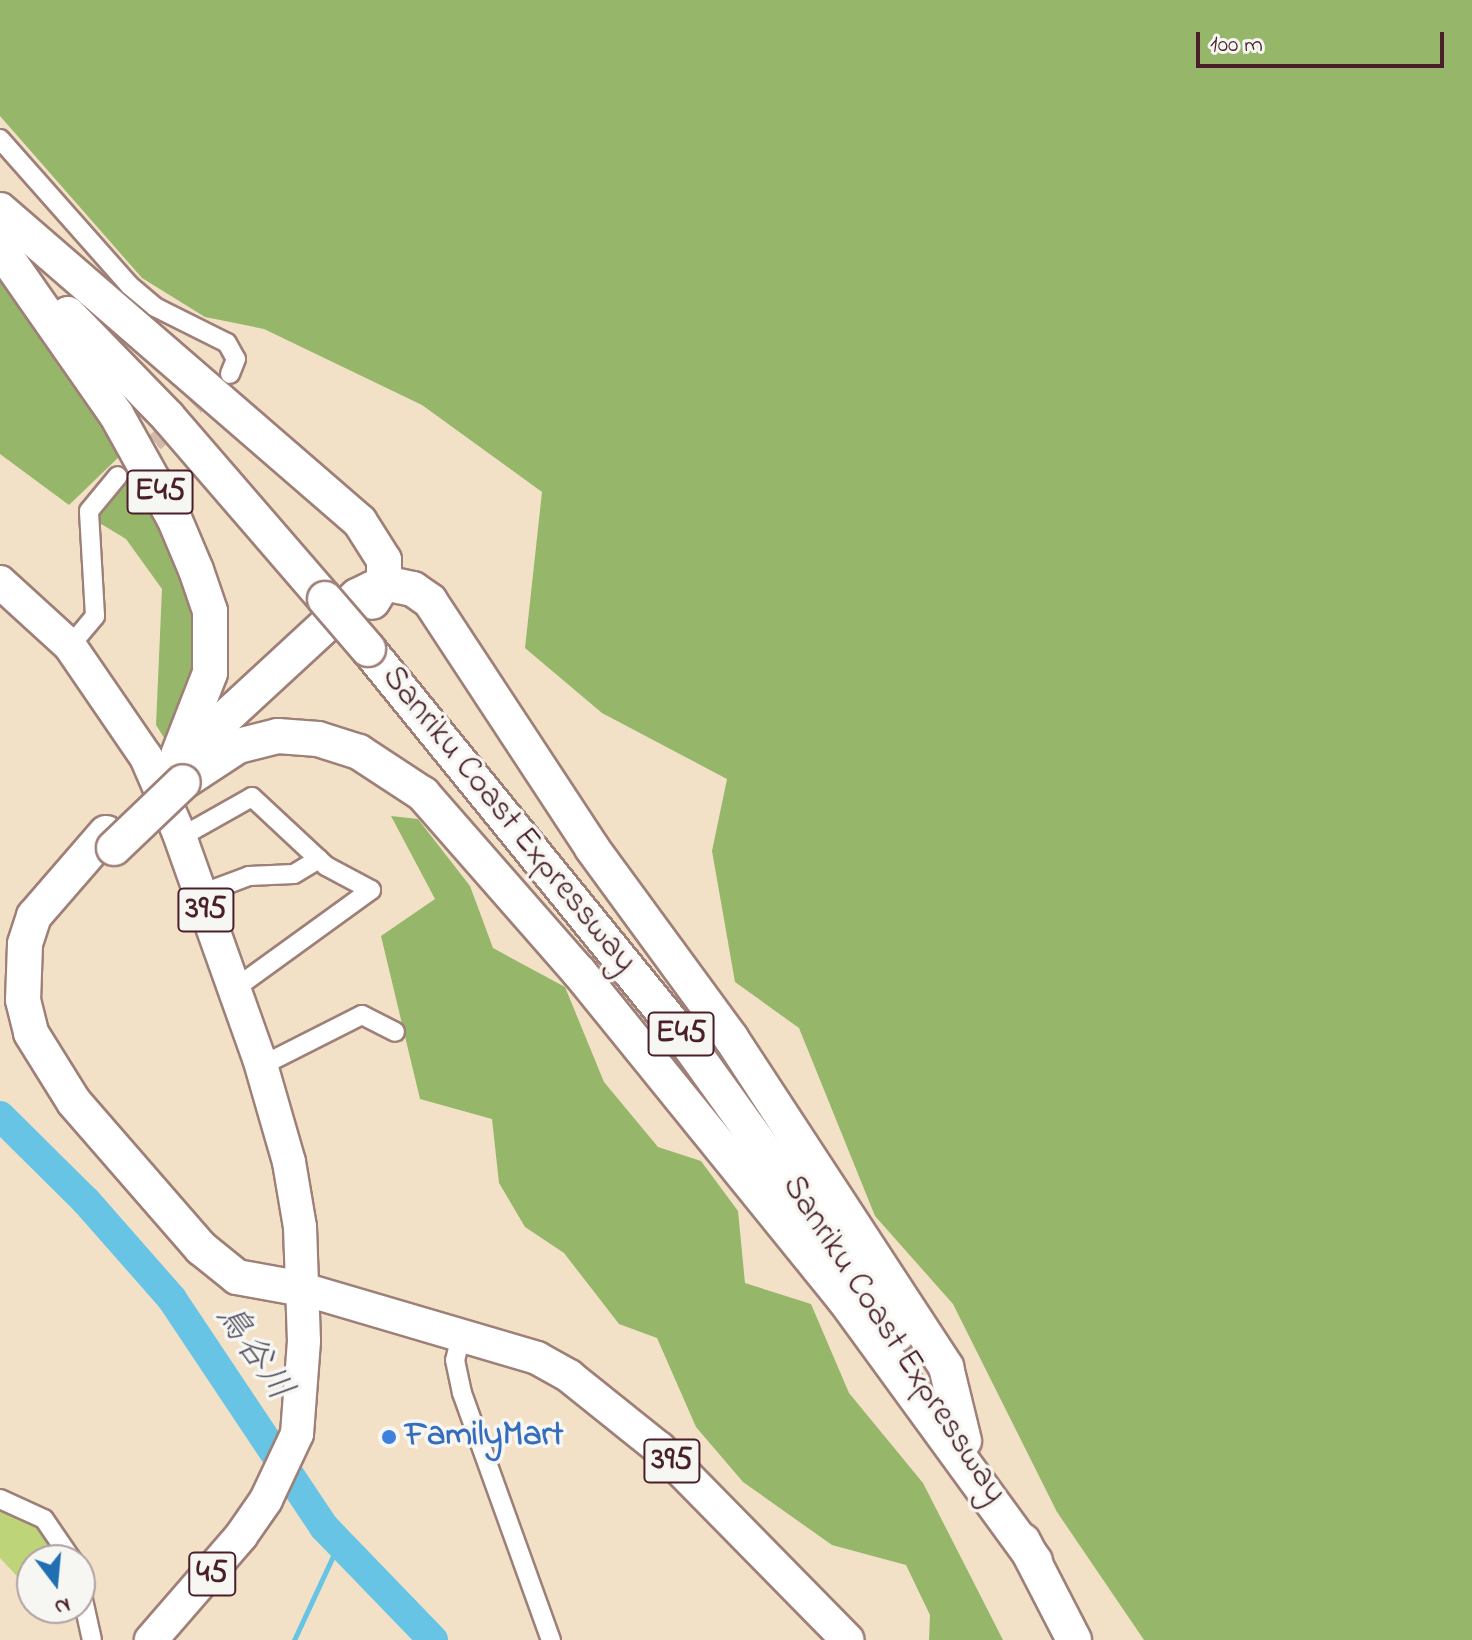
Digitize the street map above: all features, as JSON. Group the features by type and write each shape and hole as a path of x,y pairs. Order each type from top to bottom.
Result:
{"highway":[{"path":"0,210 360,522 384,560 384,583"},
{"name":"Sanriku Coast Expressway","path":"0,247 168,417 368,649 678,1030 842,1253 964,1441 1039,1568 1074,1640"},
{"name":"E45","path":"0,247 131,440 174,518 210,611 210,673 178,774 34,916 25,944 23,1000 31,1033 74,1102 201,1248 237,1277 303,1289"},
{"name":"395","path":"0,582 70,646 146,757 181,837 261,1066 289,1162 303,1289 537,1358 612,1406 848,1640"},
{"path":"178,774 357,596 384,583 413,589 430,601 592,848 731,1038 946,1367 964,1441"},
{"path":"178,774 238,746 278,736 318,739 359,752 423,794 579,972 824,1275 1039,1568"},
{"name":"45","path":"151,1640 210,1576 266,1500 297,1434 303,1289"}],"street":[{"path":"0,139 129,285 155,307 227,343 236,359 230,374"},
{"path":"70,646 95,616 89,511 118,476"},
{"path":"181,837 252,797 319,859 371,890 234,989"},
{"path":"201,894 249,876 294,874 319,859"},
{"path":"261,1066 362,1015 395,1032"},
{"path":"461,1335 455,1360 462,1393 551,1640"},
{"path":"0,1499 44,1519 61,1544"}],"green space":[{"path":"0,0 1472,0 1472,1640 1144,1640 1057,1512 953,1304 875,1216 799,1028 735,982 712,851 727,779 602,713 525,648 542,492 422,405 264,329 205,317 142,278 0,116"},
{"path":"0,276 123,453 69,505 0,454"},
{"path":"134,472 193,592 200,672 168,744 156,725 162,589 126,539 93,519"},
{"path":"391,816 418,819 470,886 493,948 565,987 604,1082 658,1147 701,1161 738,1211 745,1283 811,1304 849,1393 923,1483 1003,1640 929,1640 930,1615 906,1565 832,1545 743,1482 696,1427 657,1338 619,1324 564,1253 525,1227 499,1183 492,1119 420,1099 381,936 435,899"},
{"path":"0,1503 39,1522 54,1544 16,1544 16,1575 0,1558"}],"waterway":[{"name":"鳥谷川","path":"0,1116 86,1201 172,1299 324,1527 433,1640"},
{"path":"294,1640 340,1541"}],"tunnel":[{"path":"135,461 213,389"}],"place":[{"name":"FamilyMart","path":"389,1437"}]}
